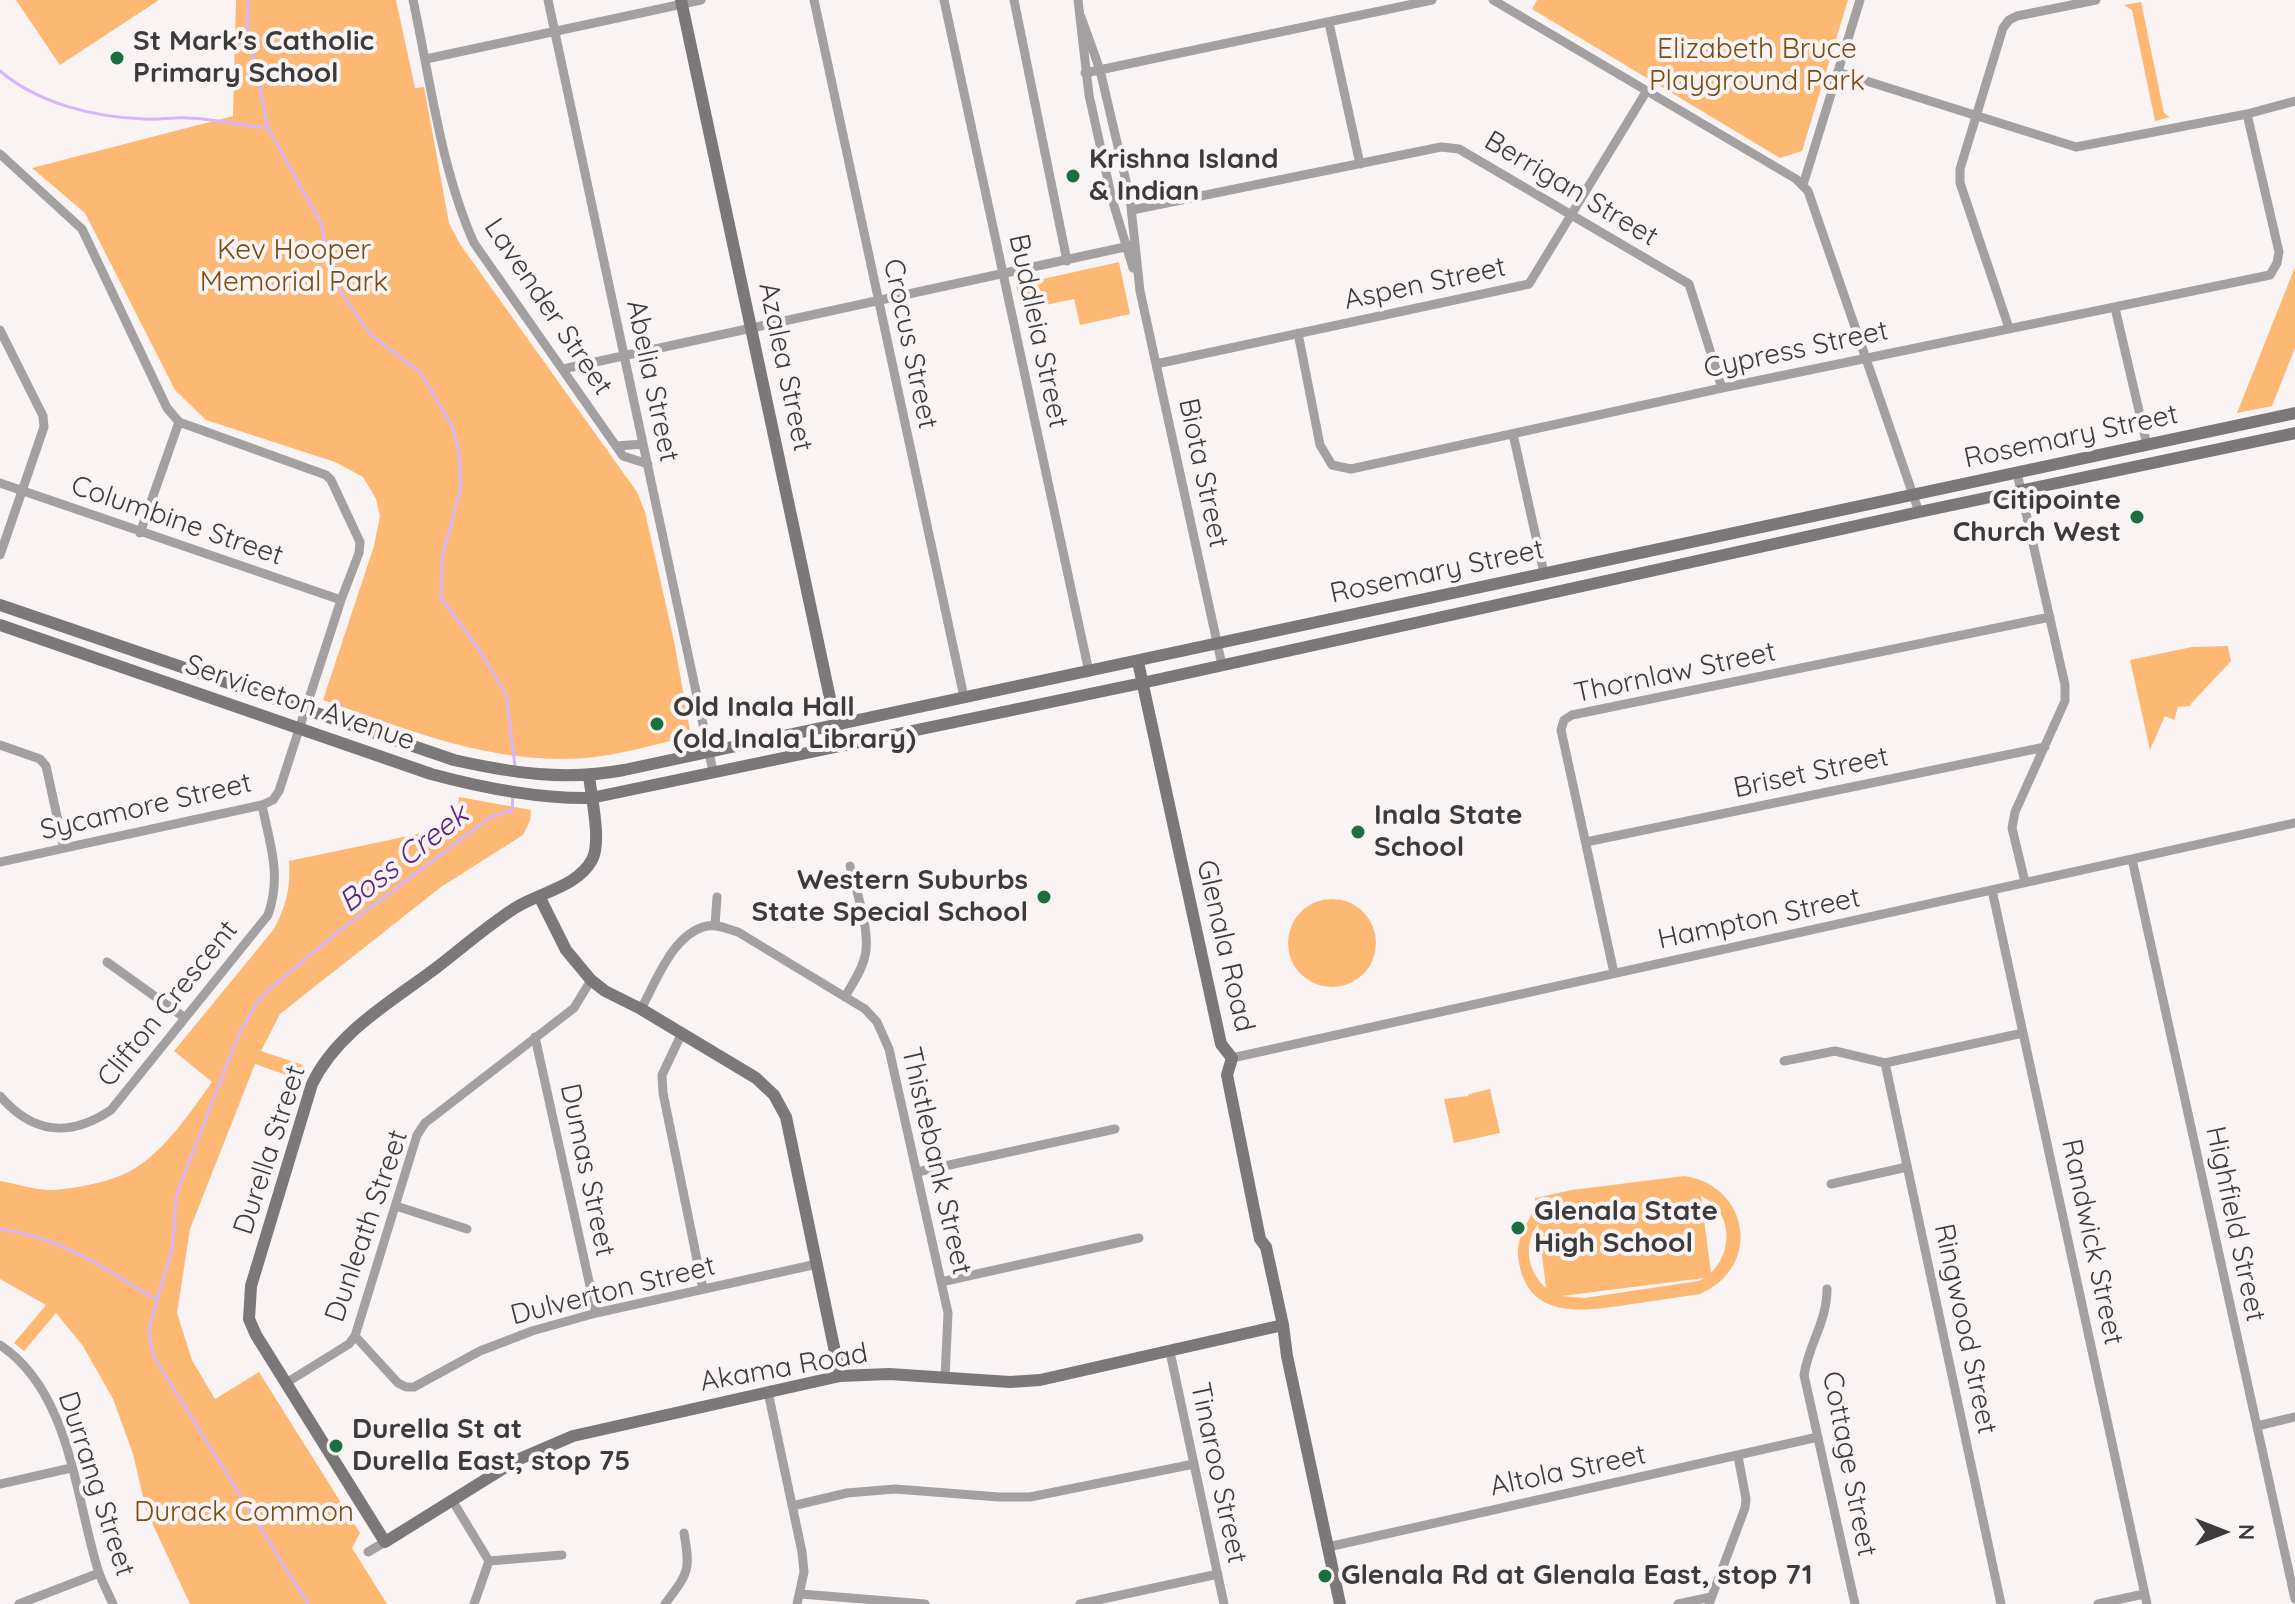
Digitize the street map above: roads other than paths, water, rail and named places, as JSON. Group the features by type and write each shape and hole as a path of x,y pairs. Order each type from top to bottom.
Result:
{"main road":[{"name":"Azalea Street","path":"681,2 840,745"},
{"name":"Rosemary Street","path":"589,775 1138,662 2295,413"},
{"path":"2250,423 2253,442"},
{"name":"Rosemary Street","path":"591,798 1142,683 1919,512 2295,433"},
{"name":"Serviceton Avenue","path":"0,605 454,760 550,777 589,775"},
{"name":"Serviceton Avenue","path":"0,625 431,774 522,793 591,798"},
{"name":"Glenala Road","path":"1138,662 1221,1044 1232,1058 1227,1075 1260,1239 1258,1249 1287,1356 1340,1604"},
{"name":"Durella Street","path":"385,1542 256,1335 249,1319 248,1305 255,1271 318,1071 350,1033 516,907 571,882 584,871 594,858 597,844 589,775"},
{"path":"539,896 566,950 591,980 756,1078 774,1095 786,1117 840,1376"},
{"name":"Akama Road","path":"385,1542 517,1460 573,1436 840,1376 889,1374 1010,1382 1040,1380 1280,1326"}],"street":[{"name":"Lavender Street","path":"413,0 461,215 474,243 623,456 648,464"},
{"name":"Abelia Street","path":"548,0 713,771"},
{"path":"426,59 701,0"},
{"name":"Crocus Street","path":"814,0 964,697"},
{"name":"Buddleia Street","path":"944,0 1089,672"},
{"path":"1014,0 1067,261"},
{"name":"Biota Street","path":"1078,0 1085,73 1112,199 1130,247 1222,665"},
{"path":"1085,73 1432,0"},
{"path":"1493,0 1803,185 1815,207 1919,512"},
{"path":"1514,12 1520,0"},
{"path":"1803,185 1860,0"},
{"path":"2009,328 1960,183 1960,169 2003,28 2009,20 2091,1"},
{"name":"Biota Street","path":"1081,17 1100,70 1132,210 1130,247"},
{"path":"1329,23 1360,164"},
{"path":"1838,72 2076,147 2247,114 2295,101"},
{"name":"Aspen Street","path":"1156,364 1529,284 1646,92"},
{"name":"Cypress Street","path":"1298,333 1320,445 1332,465 1351,469 1722,388 2270,275 2279,252 2247,114"},
{"name":"Berrigan Street","path":"1132,210 1441,147 1459,149 1689,284 1722,388"},
{"path":"1,157 82,229 167,408 179,422 140,533"},
{"path":"563,369 1130,247"},
{"path":"2115,308 2147,445"},
{"path":"0,330 43,416 44,427 0,555"},
{"name":"Sycamore Street","path":"0,862 262,805 273,800 279,791 359,553 360,542 331,480 319,471 179,422"},
{"path":"1513,434 1544,573"},
{"path":"616,446 643,444"},
{"path":"2017,473 2065,685 2065,701 2015,812 2012,828 2025,882"},
{"name":"Columbine Street","path":"0,483 341,600"},
{"name":"Thornlaw Street","path":"1614,973 1561,730 1564,720 1572,715 2050,617"},
{"path":"0,745 40,759 46,766 64,848"},
{"name":"Briset Street","path":"1586,842 2045,747"},
{"name":"Clifton Crescent","path":"0,1096 12,1110 40,1126 55,1129 93,1122 111,1110 268,915 275,895 277,874 262,805"},
{"name":"Hampton Street","path":"1232,1058 2295,823"},
{"name":"Highfield Street","path":"2132,859 2295,1599"},
{"path":"845,997 862,967 866,952 866,938 850,866"},
{"name":"Randwick Street","path":"1992,890 2146,1599"},
{"path":"641,1009 681,942 693,932 715,926 717,897"},
{"name":"Thistlebank Street","path":"715,926 738,932 865,1009 885,1035 941,1282 949,1329 945,1378"},
{"path":"107,962 185,1018"},
{"name":"Dunleath Street","path":"286,1383 349,1344 355,1336 417,1135 425,1123 574,1008 591,980"},
{"path":"1784,1061 1835,1051 1885,1063 2023,1033"},
{"path":"681,1035 662,1075 663,1093 703,1289"},
{"name":"Dumas Street","path":"535,1037 596,1313"},
{"name":"Ringwood Street","path":"1885,1063 2001,1604"},
{"path":"917,1172 1115,1129"},
{"path":"1831,1184 1907,1167"},
{"path":"396,1206 467,1229"},
{"path":"941,1282 1139,1238"},
{"name":"Dulverton Street","path":"355,1336 398,1383 414,1387 506,1340 596,1313 817,1264"},
{"name":"Cottage Street","path":"1827,1289 1827,1309 1804,1375 1855,1604"},
{"name":"Durrang Street","path":"0,1345 21,1362 44,1392 59,1426 99,1573 113,1604"},
{"name":"Tinaroo Street","path":"1170,1352 1224,1604"},
{"path":"768,1392 802,1552 804,1572 799,1599 925,1604"},
{"path":"2257,1426 2295,1417"},
{"name":"Altola Street","path":"1328,1547 1818,1437"},
{"path":"1678,1604 1710,1600 1745,1508 1738,1456"},
{"path":"792,1506 847,1493 895,1489 1030,1497 1194,1464"},
{"path":"0,1484 71,1468"},
{"path":"452,1500 489,1561"},
{"path":"665,1604 685,1577 689,1562 684,1533"},
{"name":"Akama Road","path":"368,1552 385,1542"},
{"path":"489,1561 562,1555"},
{"path":"474,1604 489,1561"},
{"path":"19,1604 99,1573"},
{"path":"1080,1604 1110,1601 1218,1574"},
{"path":"2098,1604 2146,1599"}],"waterway":[{"name":"Boss Creek","path":"248,0 247,24 268,128 321,223 333,281 371,335 420,372 452,425 459,451 461,487 442,558 441,598 506,694 515,766"},
{"path":"0,71 32,92 87,112 144,119 198,119 268,128"},
{"name":"Boss Creek","path":"308,1604 154,1357 150,1324 172,1249 176,1199 238,1036 256,1004 268,990 338,932 492,816 512,811 513,794"},
{"path":"0,1229 62,1246 155,1299"}],"place":[{"name":"St Mark's Catholic Primary School","path":"117,58"},
{"name":"Krishna Island & Indian","path":"1073,176"},
{"name":"Citipointe Church West","path":"2137,517"},
{"name":"Old Inala Hall (old Inala Library)","path":"657,724"},
{"name":"Inala State School","path":"1358,832"},
{"name":"Western Suburbs State Special School","path":"1044,897"},
{"name":"Glenala State High School","path":"1518,1228"},
{"name":"Durella St at Durella East, stop 75","path":"336,1446"},
{"name":"Glenala Rd at Glenala East, stop 71","path":"1325,1576"}],"park label":[{"name":"Elizabeth Bruce Playground Park","path":"1757,66"},
{"name":"Kev Hooper Memorial Park","path":"294,267"},
{"name":"Durack Common","path":"244,1513"}]}
